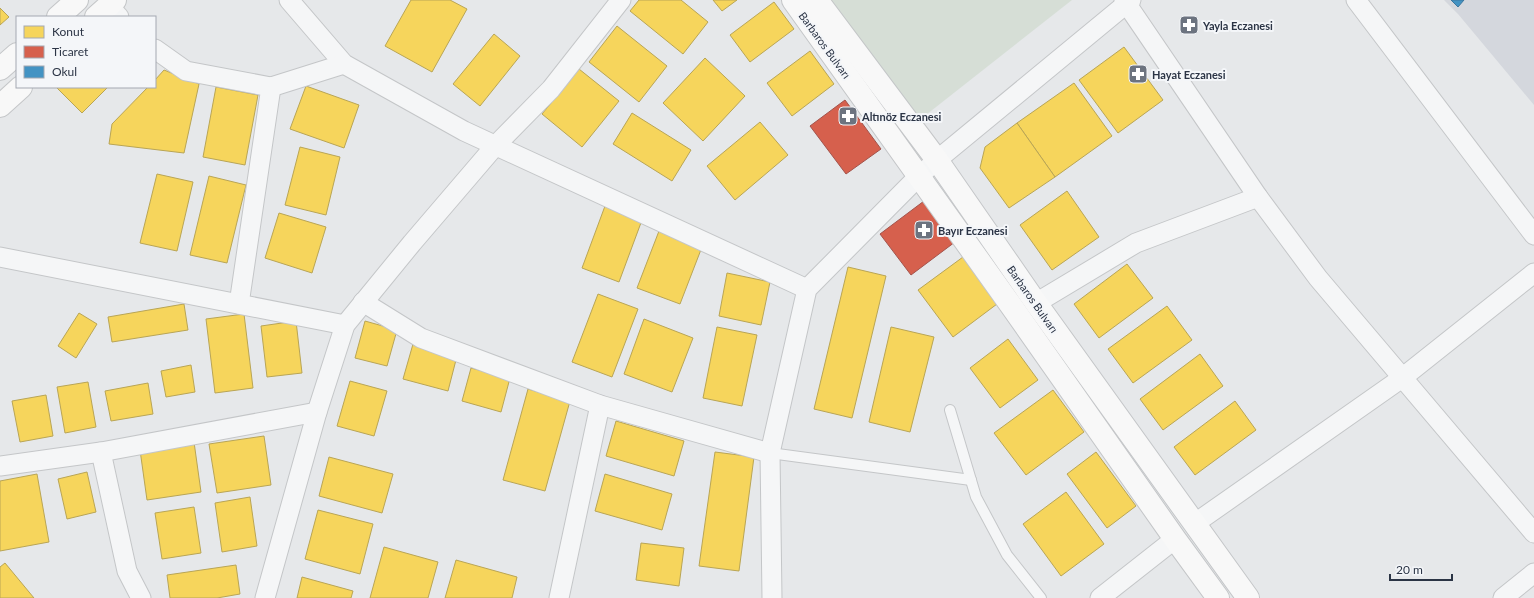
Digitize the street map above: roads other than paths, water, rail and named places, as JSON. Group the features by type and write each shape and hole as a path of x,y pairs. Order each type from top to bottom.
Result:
{"street":[{"path":"59,16 77,0"},
{"path":"265,598 317,412 345,325 495,146 551,89 621,0"},
{"name":"Barbaros Bulvarı","path":"793,0 1010,304 1175,540 1218,598"},
{"name":"Barbaros Bulvarı","path":"817,0 937,160 1036,303 1248,598"},
{"path":"1356,0 1534,235"},
{"path":"772,598 770,453 807,289 918,177 1127,1 1258,197 1318,278 1534,533"},
{"path":"294,2 344,64 464,131 807,289"},
{"path":"156,50 186,71 271,88 344,64"},
{"path":"0,69 16,55"},
{"path":"0,106 19,88"},
{"path":"239,304 271,88"},
{"path":"1036,303 1136,243 1258,197"},
{"path":"1,260 345,325"},
{"path":"1194,524 1402,378 1534,273"},
{"path":"363,302 421,338 600,405 770,453"},
{"path":"559,598 600,405"},
{"path":"0,466 101,452 317,412"},
{"path":"101,452 127,571 141,598"},
{"path":"1100,598 1175,540"},
{"path":"1503,598 1534,573"}],"lane":[{"path":"950,410 976,497 1007,555 1041,598"},
{"path":"770,453 971,480"}],"place":[{"name":"Yayla Eczanesi","path":"1189,25"},
{"name":"Hayat Eczanesi","path":"1138,74"},
{"name":"Altınöz Eczanesi","path":"848,116"},
{"name":"Bayır Eczanesi","path":"924,230"}]}
